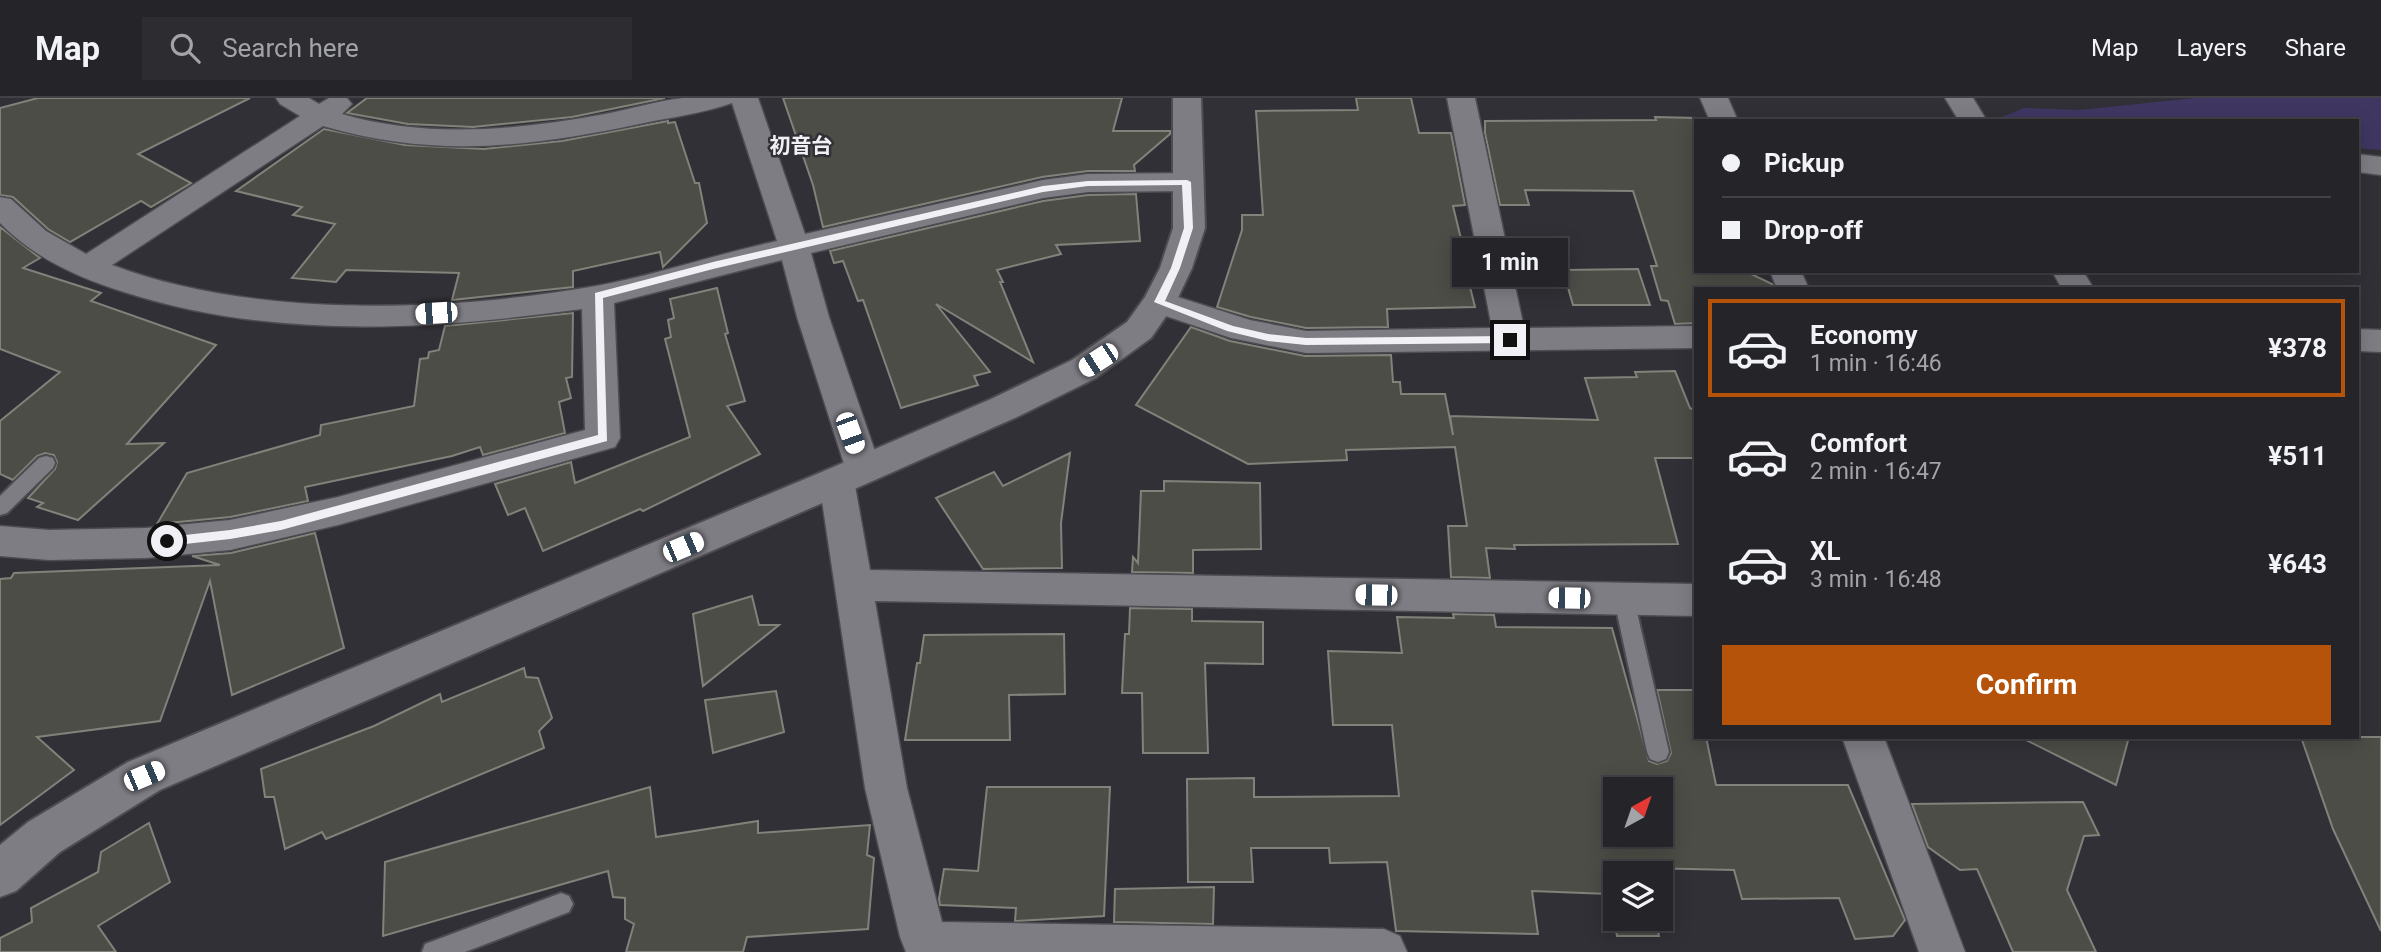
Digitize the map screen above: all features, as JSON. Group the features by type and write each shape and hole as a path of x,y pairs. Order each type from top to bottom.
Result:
{"street":[{"path":"290,98 321,116 365,129 414,137 522,137 722,98"},
{"path":"86,268 348,98"},
{"path":"744,98 794,247 817,329 850,475 854,586 886,789 923,937 937,945 1384,952"},
{"path":"0,875 44,837 144,776 850,475 1004,408 1084,369 1139,330 1159,302 1175,268 1189,228 1187,98"},
{"path":"1461,98 1510,340"},
{"path":"1714,98 1723,119"},
{"path":"1959,98 1972,119"},
{"path":"2359,163 2381,166"},
{"path":"0,207 18,225 86,268 131,285 216,305 307,316 464,312 598,296 1043,189 1088,183 1187,182"},
{"path":"4,547 146,543 268,528 412,492 603,438 598,296"},
{"path":"1159,302 1231,328 1268,338 1306,342 1694,337"},
{"path":"2359,340 2381,341"},
{"path":"854,586 1694,600"},
{"path":"1864,739 1942,952"}],"lane":[{"path":"0,508 46,463"},
{"path":"1623,599 1658,752"},
{"path":"434,952 561,904"}],"shaded area":[{"path":"2195,98 2381,98 2381,150 2359,148 2359,119 1997,119 2024,108 2079,110"}],"building":[{"path":"38,98 250,98 138,154 191,183 151,207 141,201 70,242 48,229 13,197 0,195 0,108"},
{"path":"367,98 665,98 572,117 473,127 408,124 347,113"},
{"path":"783,98 1122,98 1113,131 1170,131 1170,134 1134,165 1135,171 1088,171 1042,177 823,227 813,185"},
{"path":"1356,98 1411,98 1419,133 1451,133 1465,205 1453,206 1475,307 1387,309 1388,327 1306,328 1217,307 1242,230 1242,215 1263,215 1256,111 1358,110"},
{"path":"1655,117 1696,118 1694,273 1749,273 1773,287 1694,287 1694,323 1675,324 1668,301 1661,300 1651,266 1657,266 1633,191 1525,190 1529,205 1500,205 1485,133 1485,121 1656,120"},
{"path":"668,121 675,122 695,183 699,183 707,223 663,267 660,252 573,271 573,287 452,300 459,273 346,270 336,282 292,278 335,224 293,215 302,207 236,191 324,129 405,145 484,149 562,141"},
{"path":"1136,194 1140,241 1056,245 1061,254 997,270 1033,362 936,304 990,372 974,376 978,385 901,408 863,300 858,301 843,261 834,263 830,251 1043,201 1088,195"},
{"path":"0,227 40,258 23,268 101,293 91,301 216,345 127,444 164,443 78,520 37,507 43,503 28,498 55,469 57,462 54,455 45,453 37,456 13,480 0,474 0,421 60,372 0,349"},
{"path":"1638,269 1650,305 1573,305 1563,270"},
{"path":"717,288 728,333 725,334 745,401 727,406 760,454 643,511 640,509 543,551 525,508 508,515 495,484 571,462 575,483 690,437 665,339 671,337 668,320 674,318 670,299"},
{"path":"573,313 572,377 566,378 571,398 559,402 565,433 483,455 480,447 452,456 305,487 308,501 230,517 157,524 187,473 320,435 321,425 414,406 420,359 428,358 429,352 439,350 445,326"},
{"path":"1191,327 1230,341 1305,356 1391,355 1393,382 1400,382 1401,394 1445,394 1453,435 1450,416 1598,420 1585,378 1637,377 1635,372 1675,371 1690,408 1694,410 1694,458 1655,458 1678,544 1514,545 1515,549 1486,548 1490,578 1451,577 1448,526 1467,526 1455,447 1346,450 1347,460 1248,464 1136,405"},
{"path":"1070,453 1061,523 1062,568 983,569 936,498 994,472 1003,486"},
{"path":"1164,481 1260,483 1261,549 1193,550 1193,573 1132,572 1133,557 1138,563 1141,491 1164,491"},
{"path":"315,533 344,648 232,695 210,581 160,721 37,737 74,770 0,825 0,579 11,578 14,573 220,565 192,556 231,553"},
{"path":"752,596 759,625 779,625 703,686 693,614"},
{"path":"1130,608 1192,609 1192,621 1263,622 1263,664 1205,663 1208,753 1143,753 1142,693 1122,693 1125,634 1129,634"},
{"path":"1453,614 1494,615 1496,627 1612,628 1649,761 1657,764 1667,761 1671,753 1657,690 1694,690 1694,739 1706,739 1716,785 1848,785 1905,920 1893,936 1855,939 1839,898 1742,899 1734,870 1673,869 1673,861 1603,861 1603,894 1532,891 1538,934 1396,931 1387,862 1330,863 1329,848 1251,848 1253,882 1188,882 1187,779 1254,778 1254,797 1399,796 1392,725 1333,725 1328,651 1402,653 1397,617 1454,618"},
{"path":"1064,634 1065,694 1009,695 1010,740 905,740 924,635"},
{"path":"524,668 526,677 538,678 552,718 539,731 544,748 326,839 322,832 285,849 274,797 265,797 261,769 374,726 440,694 442,702"},
{"path":"776,691 784,732 713,753 705,700"},
{"path":"2381,737 2381,931 2333,829 2302,739"},
{"path":"2024,739 2128,739 2116,785"},
{"path":"650,787 656,837 758,821 758,833 870,825 867,855 874,858 868,929 747,937 743,952 626,952 634,924 625,919 625,898 613,897 608,871 383,936 385,862"},
{"path":"987,787 1110,787 1104,916 1015,921 1016,908 940,905 944,869 978,871"},
{"path":"2083,802 2099,835 2084,836 2067,890 2096,952 2013,952 1977,869 1960,870 1928,847 1912,804"},
{"path":"149,823 170,882 98,926 116,952 0,952 0,938 32,922 31,908 98,872 101,852"},
{"path":"1214,887 1213,924 1114,922 1115,889"},
{"path":"1616,931 1658,931 1659,936 1617,936"}],"district":[{"name":"初音台","path":"801,146"}],"route":[{"path":"167,541 230,535 281,526 603,438 598,296 713,265 1043,189 1088,183 1187,182 1189,228 1159,302 1231,328 1268,338 1306,342 1510,340"}]}
